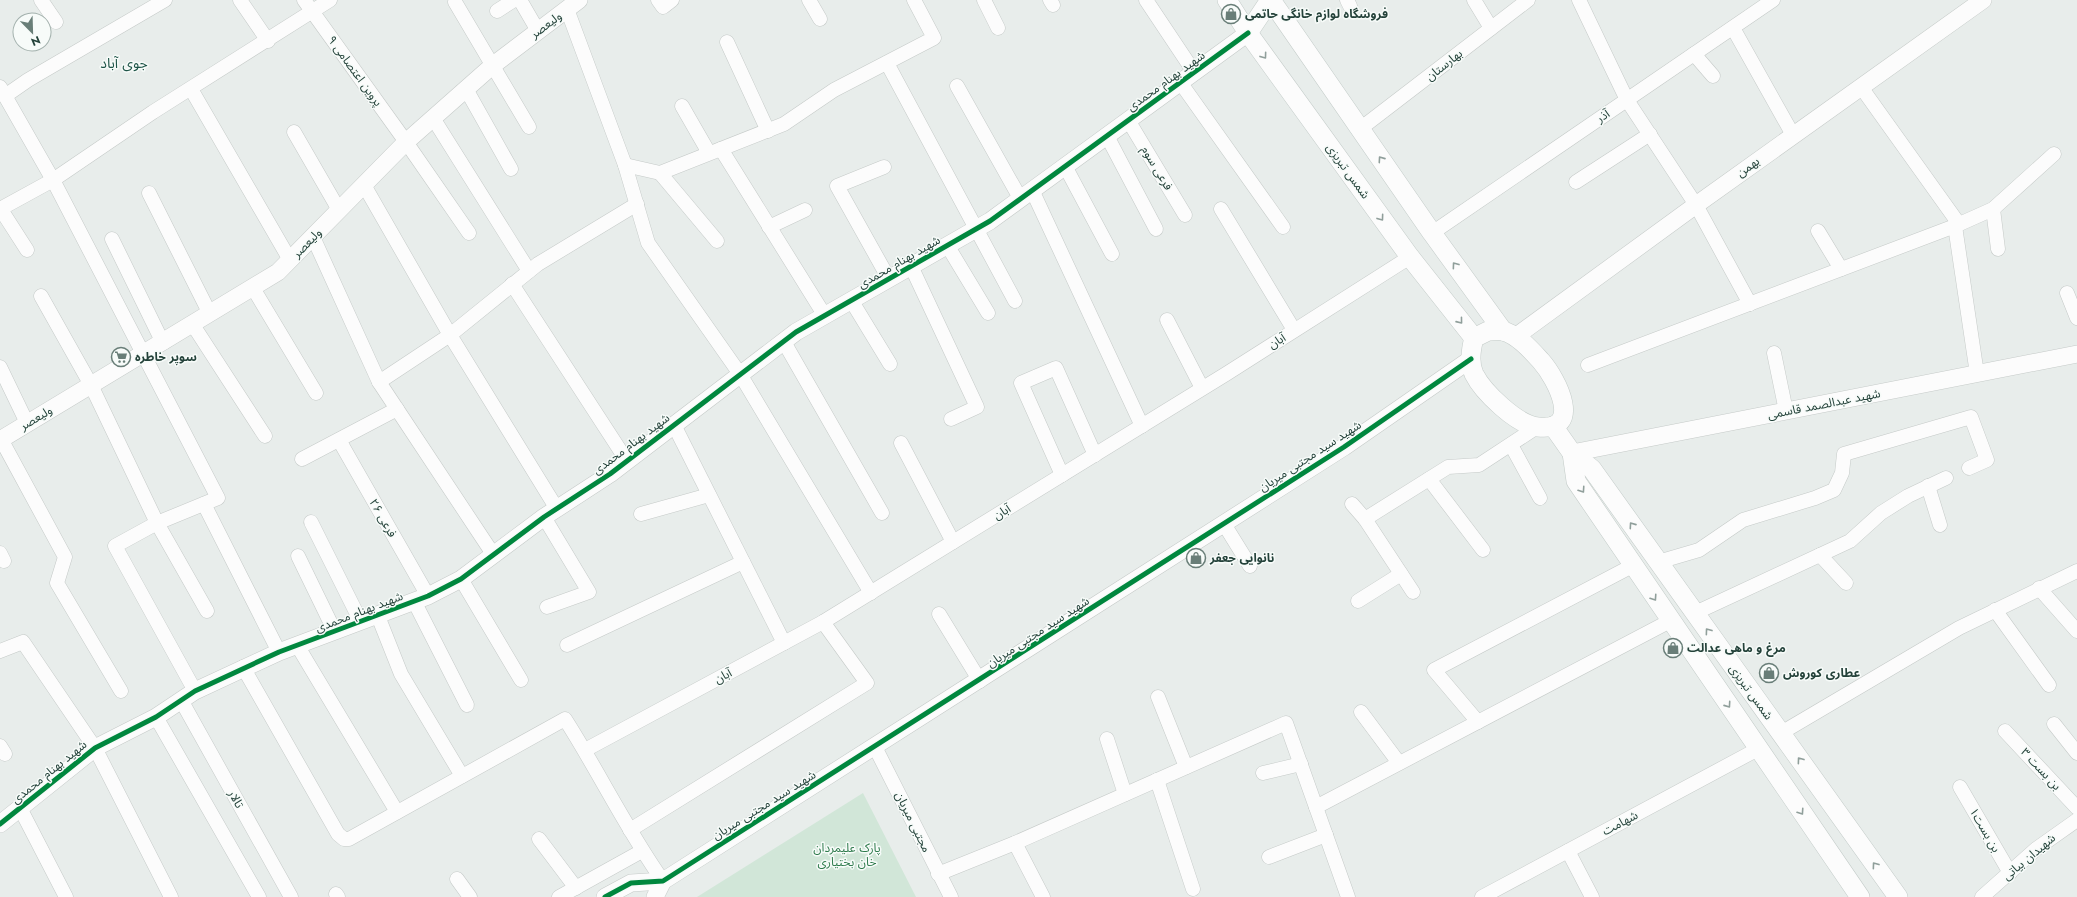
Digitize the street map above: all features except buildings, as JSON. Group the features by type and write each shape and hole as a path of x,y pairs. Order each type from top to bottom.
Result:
{"main road":[{"name":"شمس تبریزی","path":"1227,0 1248,33 1410,257 1474,338"},
{"path":"1248,33 1271,0 1432,233 1509,334 1530,349 1544,364 1563,400 1564,413 1561,420 1545,427 1526,425 1491,395 1474,372 1471,359 1471,347 1474,338 1488,331 1509,334"},
{"name":"شمس تبریزی","path":"1545,427 1572,453 1592,469 1898,897"},
{"name":"شمس تبریزی","path":"1572,453 1576,481 1632,566 1860,897"},
{"path":"1758,749 1781,733"}],"street":[{"path":"41,0 56,22"},
{"path":"165,0 28,80 3,91 53,180 218,498 157,524 115,546 195,691"},
{"path":"240,0 268,41"},
{"path":"27,250 0,209 53,180 191,89 268,41 307,6 330,0"},
{"path":"498,11 514,0"},
{"path":"520,0 538,31"},
{"path":"658,0 663,6 672,0"},
{"path":"808,0 820,19"},
{"path":"625,165 660,173 784,124 834,90 934,38 914,0"},
{"path":"984,0 998,28"},
{"path":"1146,0 1194,72"},
{"path":"1474,0 1491,28"},
{"name":"بهارستان","path":"1360,129 1528,0"},
{"path":"1578,0 1626,100 1696,204 1750,304"},
{"name":"بهمن","path":"1509,334 1794,135 1983,0"},
{"path":"455,2 529,127"},
{"name":"آذر","path":"1432,233 1733,28 1767,2"},
{"path":"573,5 625,165 648,243 740,374 871,593"},
{"name":"ولیعصر","path":"0,440 193,325 278,272 406,142 432,118 492,66 573,5"},
{"name":"پروین اعتصامی ۹","path":"307,6 406,142 469,233"},
{"path":"1733,28 1794,135"},
{"name":"شهید بهنام محمدی","path":"0,824 95,748 156,717 195,691 243,667 297,645 421,599 461,579 551,513 627,461 784,342 851,300 975,229 1065,166 1248,33"},
{"path":"727,42 768,131"},
{"path":"1694,54 1712,76"},
{"path":"887,63 1015,301"},
{"path":"1180,82 1283,227"},
{"path":"957,86 1026,194 1142,426"},
{"path":"1861,87 1957,225 1977,374"},
{"path":"191,89 290,260"},
{"path":"466,89 511,169"},
{"path":"682,106 770,227 825,316"},
{"path":"432,118 529,271"},
{"name":"فرعی سوم","path":"1128,120 1185,215"},
{"path":"294,132 339,210"},
{"path":"1576,182 1650,134"},
{"path":"1106,136 1156,229"},
{"path":"1588,365 1957,225 1994,209 2054,154"},
{"path":"1065,166 1112,254"},
{"path":"884,167 836,186 889,279"},
{"path":"660,173 717,241"},
{"path":"364,185 551,513 590,592 548,607"},
{"path":"149,193 210,314"},
{"path":"379,382 450,335 529,271 637,204"},
{"path":"1221,209 1294,330"},
{"path":"1994,209 1998,249"},
{"path":"770,227 805,210"},
{"path":"1818,231 1842,269"},
{"path":"313,237 379,382 494,554"},
{"path":"112,239 163,343"},
{"path":"947,245 988,313"},
{"name":"آبان","path":"585,750 823,622 1142,426 1410,257"},
{"path":"911,266 977,407 951,419"},
{"path":"512,284 627,461"},
{"path":"253,288 316,393"},
{"path":"2067,293 2077,318"},
{"path":"41,296 91,385 157,524 207,611"},
{"path":"851,300 890,364"},
{"path":"1167,320 1202,388"},
{"path":"193,325 265,436"},
{"path":"784,342 882,513"},
{"path":"1774,353 1786,411"},
{"name":"شهید عبدالصمد قاسمی","path":"1572,453 2077,354"},
{"name":"شهید سید مجتبی میریان","path":"605,897 631,883 663,881 980,681 1344,447 1471,359"},
{"path":"0,367 27,423"},
{"path":"1062,475 1021,383 1056,368 1095,455"},
{"path":"302,459 397,409"},
{"path":"1658,562 1699,550 1743,520 1814,498 1834,490 1842,473 1844,454 1971,417 1987,460 1969,468"},
{"path":"674,425 784,643"},
{"path":"1365,519 1448,467 1479,465 1511,445 1545,427"},
{"path":"0,440 65,557 57,582 121,691"},
{"name":"فرعی ۲۶","path":"339,440 421,599 467,705"},
{"path":"901,443 953,542"},
{"path":"1511,445 1540,498"},
{"path":"1695,613 1850,541 1881,513 1928,486 1946,478"},
{"path":"1429,479 1483,550"},
{"path":"1928,486 1940,524"},
{"path":"641,514 709,496"},
{"path":"204,504 279,652"},
{"path":"1352,504 1365,519 1413,592"},
{"path":"310,522 361,622"},
{"path":"1224,524 1250,566"},
{"path":"1820,554 1846,583"},
{"path":"298,556 335,632"},
{"path":"567,645 743,562"},
{"path":"1478,722 1434,670 1632,566"},
{"path":"1781,733 1959,628 2039,588 2077,571"},
{"path":"1358,601 1401,574"},
{"path":"461,579 521,680"},
{"path":"2039,588 2077,631"},
{"path":"1995,610 2049,685"},
{"path":"939,614 980,681"},
{"path":"378,616 401,674 462,776"},
{"path":"1316,807 1670,621"},
{"path":"630,830 867,683 823,622"},
{"path":"0,651 23,642 95,748 171,897"},
{"path":"297,645 397,812"},
{"path":"243,667 338,834 344,839 349,839 565,719 585,750 642,851 663,881 655,897"},
{"path":"1158,697 1186,767"},
{"name":"تالار","path":"181,700 291,897"},
{"path":"1360,712 1399,763"},
{"path":"156,717 259,897"},
{"path":"938,874 1015,842 1286,723 1348,897"},
{"path":"2054,724 2077,753"},
{"name":"بن بست ۳","path":"2004,730 2077,808"},
{"path":"1107,738 1125,794"},
{"name":"مجتبی میریان","path":"875,747 938,874 951,897"},
{"name":"شهامت","path":"1482,897 1758,749"},
{"path":"1263,773 1301,764"},
{"path":"1157,780 1193,889"},
{"name":"بن بست۱","path":"1960,787 2010,873"},
{"path":"20,808 66,897"},
{"name":"شهیدان بیاتی","path":"1982,897 2036,849 2077,820"},
{"path":"1269,857 1326,835"},
{"path":"539,839 576,888"},
{"path":"1015,842 1043,897"},
{"path":"559,897 642,851"},
{"path":"1568,851 1592,897"},
{"path":"457,879 470,897"}],"green space":[{"name":"پارک علیمردان خان بختیاری","path":"863,793 916,897 697,897"}],"cycle path":[{"path":"0,824 95,748 156,717 195,691 279,652 428,596 461,579 544,517 610,474 796,332 990,221 1248,33"},
{"path":"605,897 631,883 663,881 1344,447 1471,359"}],"place":[{"name":"فروشگاه لوازم خانگی حاتمی","path":"1231,14"},
{"name":"سوپر خاطره","path":"121,357"},
{"name":"نانوایی جعفر","path":"1196,558"},
{"name":"مرغ و ماهی عدالت","path":"1673,648"},
{"name":"عطاری کوروش","path":"1769,673"}],"district":[{"name":"جوی آباد","path":"124,63"}]}
